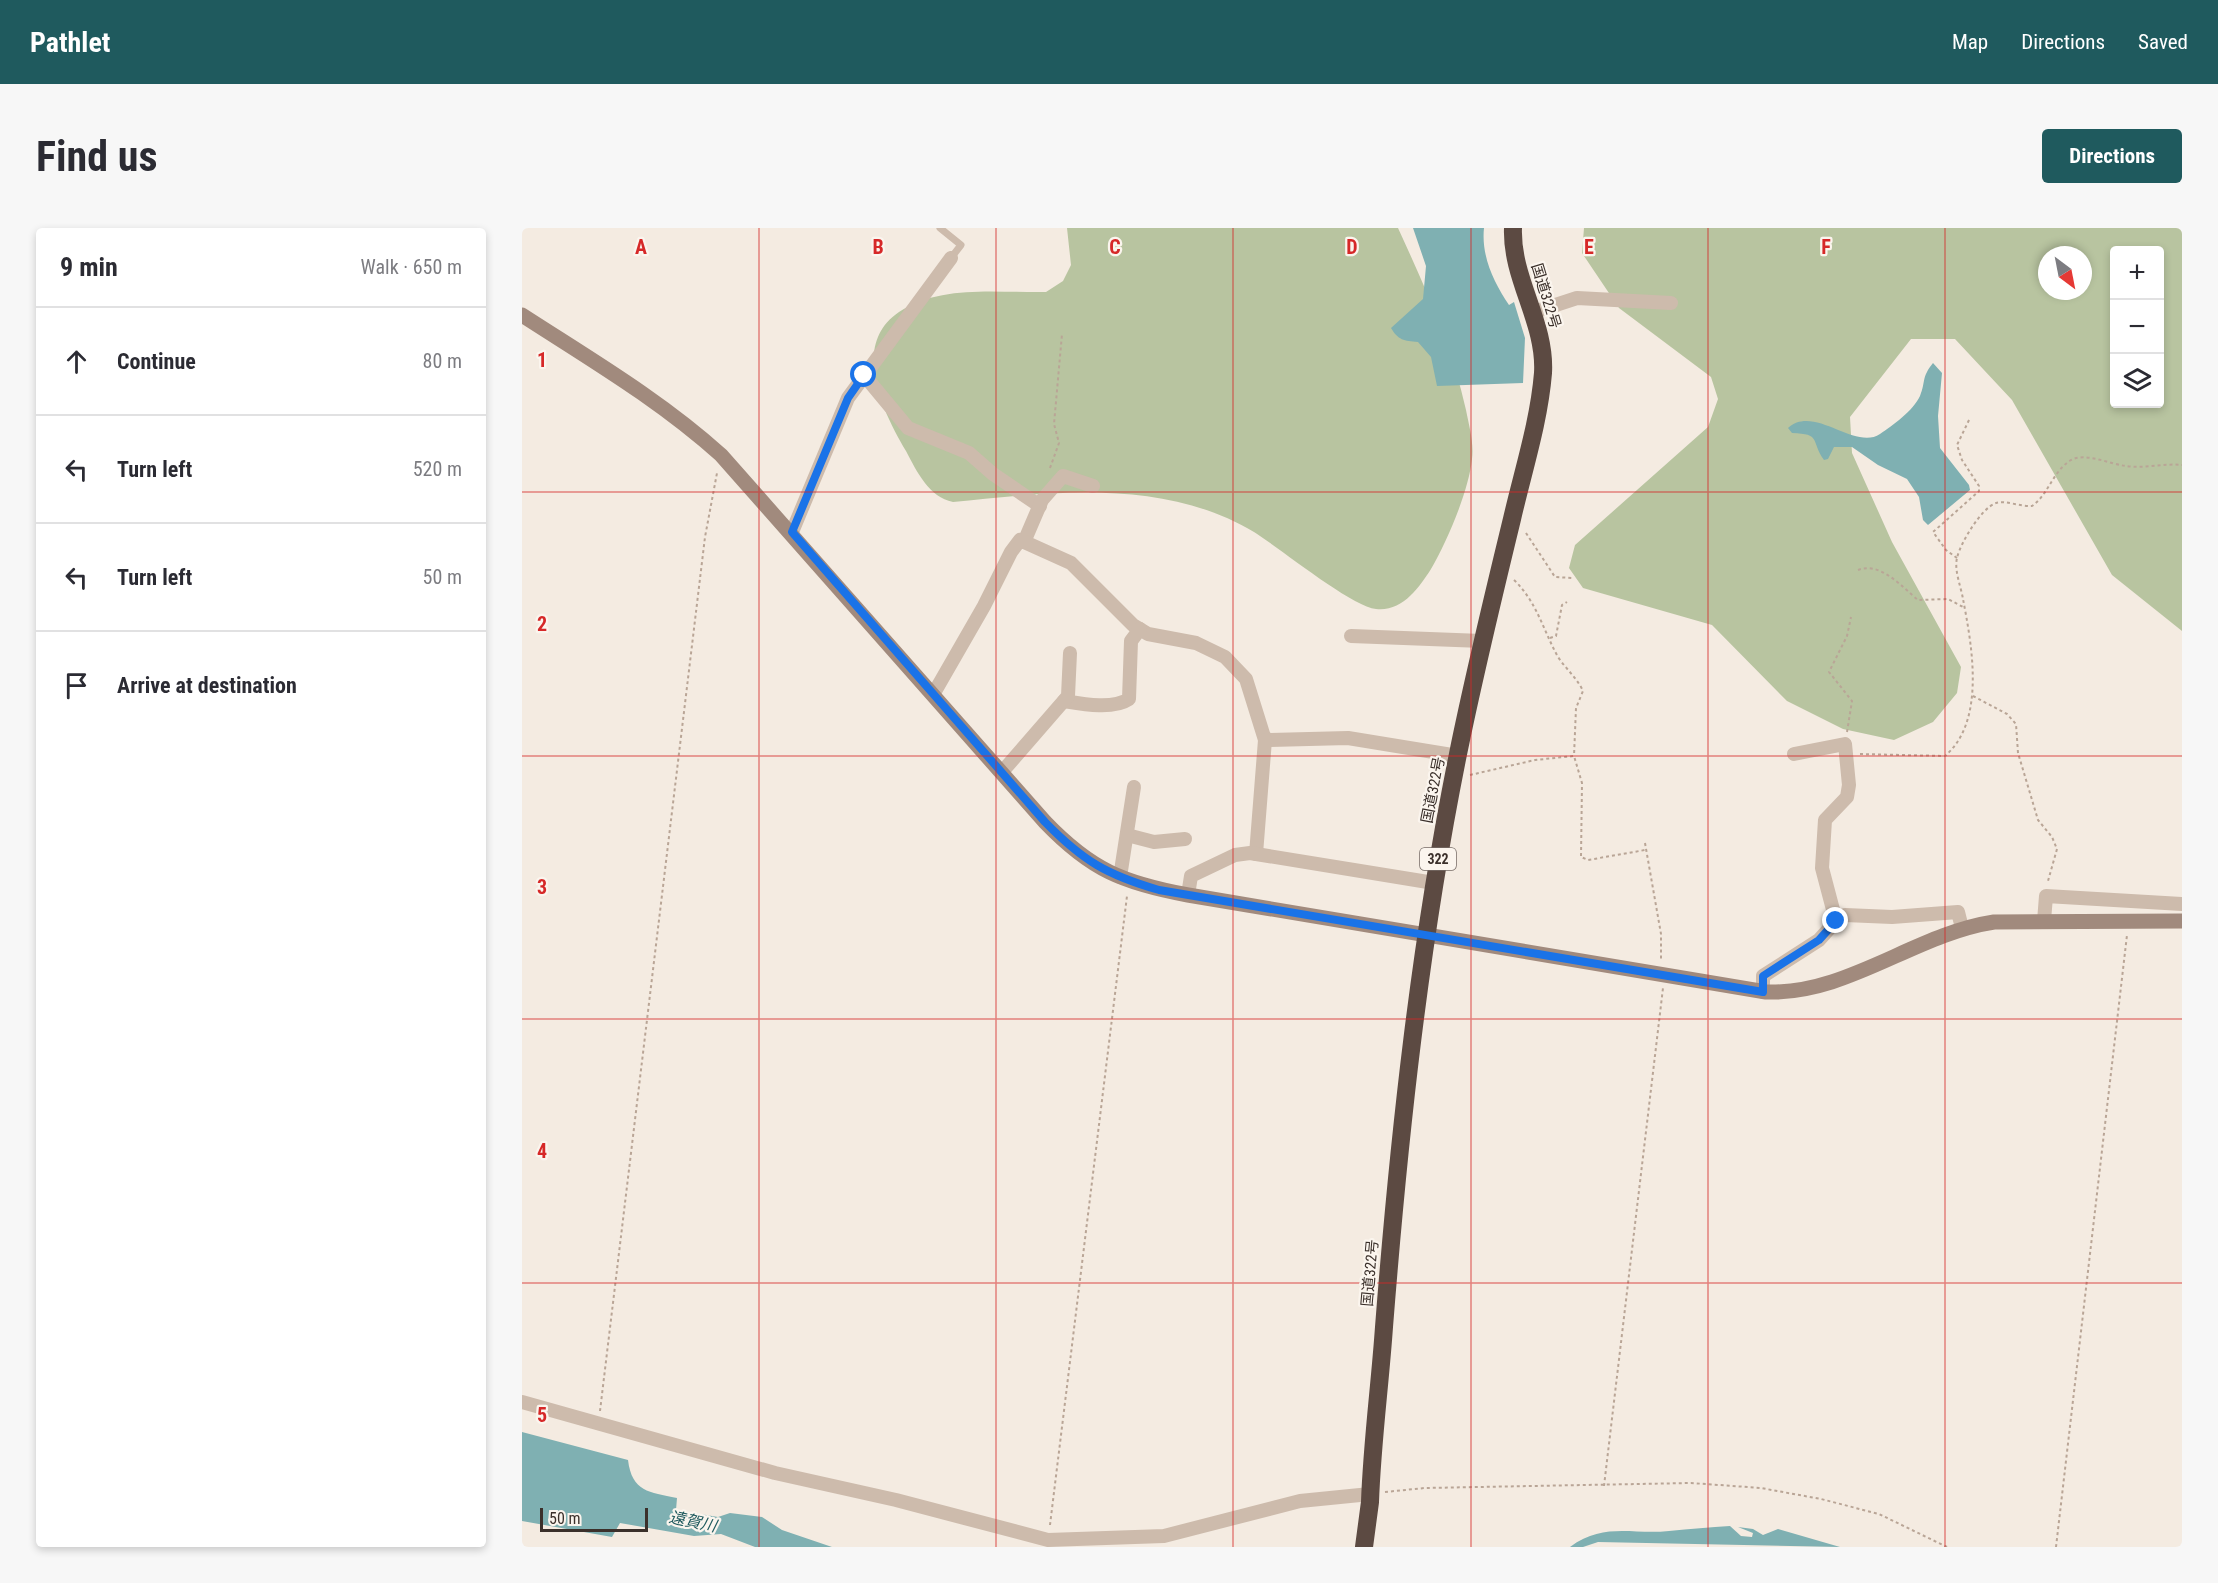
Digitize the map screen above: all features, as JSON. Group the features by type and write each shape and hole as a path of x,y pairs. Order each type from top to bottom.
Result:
{"highway":[{"name":"国道322号","path":"1364,1547 1394,1206 1425,936 1454,775 1482,641 1539,400 1543,370 1541,339 1519,272 1514,249 1513,228"}],"street":[{"path":"792,532 848,398 951,258"},
{"path":"1534,312 1578,298 1671,303"},
{"path":"522,315 648,397 689,426 721,455 792,532 1073,852 1125,879 1188,895 1425,936 1662,969 1763,992 1790,993 1818,987 1962,928 1994,922 2182,921"},
{"path":"864,375 908,428 969,453 993,474 1040,506"},
{"path":"1024,542 1050,488 1063,476 1093,486"},
{"path":"934,693 984,606 1011,552 1020,540 1071,563 1140,629 1148,634 1196,643 1225,657 1246,679 1264,740 1256,854"},
{"path":"1064,701 1089,704 1124,703 1129,699 1131,641 1140,629"},
{"path":"1352,636 1482,641"},
{"path":"1002,772 1068,696 1070,653"},
{"path":"1264,740 1348,738 1458,756"},
{"path":"1794,754 1846,749 1847,797 1825,820 1822,859 1824,886 1836,921"},
{"path":"1125,879 1127,835 1134,787"},
{"path":"1127,835 1154,842 1185,839"},
{"path":"1188,895 1191,876 1235,855 1256,854 1434,884"},
{"path":"2044,921 2046,896 2182,904"},
{"path":"1763,992 1763,976 1819,940 1836,921 1852,915 1892,917 1958,912 1962,928"},
{"path":"522,1402 776,1473 896,1500 1048,1540 1164,1536 1300,1501 1370,1498"}],"lane":[{"path":"940,228 961,245 951,258"}],"path":[{"path":"1050,488 1044,483 1059,443 1054,424 1062,334"},
{"path":"1957,558 1946,550 1933,532 1979,491 1979,486 1962,460 1957,445 1970,418"},
{"path":"599,1422 704,548 721,455"},
{"path":"1851,617 1847,636 1829,672 1852,701 1846,749 1945,756 1961,736 1973,696 1969,632 1957,558 1974,523 1984,511 1996,503 2032,506 2042,499 2052,477 2069,461 2080,456 2128,467 2182,465"},
{"path":"1512,518 1518,521 1555,577 1572,578"},
{"path":"1858,570 1867,567 1877,568 1918,600 1948,599 1965,608"},
{"path":"1498,574 1510,577 1526,592 1559,658 1583,691 1576,708 1574,756 1582,783 1581,857 1588,860 1645,850"},
{"path":"1550,638 1556,636 1562,605 1567,602"},
{"path":"1973,696 2007,714 2016,724 2018,753 2036,813 2057,849 2046,896"},
{"path":"1454,775 1464,776 1535,760 1574,756"},
{"path":"1604,1486 1662,969 1661,933 1645,843"},
{"path":"1048,1540 1125,879"},
{"path":"2056,1547 2128,920"},
{"path":"1370,1498 1425,1488 1690,1483 1761,1488 1821,1499 1879,1514 1947,1547"}],"green space":[{"path":"1067,228 1398,228 1428,295 1453,363 1470,428 1472,446 1467,485 1450,531 1431,569 1409,597 1394,607 1385,609 1365,606 1334,588 1254,532 1219,515 1183,503 1145,496 1107,493 1029,495 953,502 930,489 897,435 881,399 874,360 876,342 884,326 899,312 933,297 990,291 1046,292 1063,281 1071,265"},
{"path":"1584,228 2182,228 2182,631 2112,575 2012,400 1955,339 1911,339 1850,417 1852,453 1892,542 1961,667 1957,693 1933,722 1894,740 1843,729 1787,701 1712,625 1583,588 1569,568 1575,545 1708,427 1718,399 1711,377 1619,308 1582,253"}],"water":[{"path":"1413,228 1484,228 1485,249 1490,269 1509,305 1514,302 1525,338 1523,383 1437,386 1431,357 1418,342 1402,339 1391,328 1423,299 1426,266"},
{"path":"1933,363 1942,373 1938,416 1940,448 1969,485 1970,490 1928,525 1923,520 1919,497 1907,479 1878,465 1852,447 1834,447 1828,459 1824,460 1812,437 1792,433 1788,428 1798,422 1810,421 1859,437 1870,438 1880,434 1917,402 1927,372"},
{"name":"遠賀川","path":"522,1432 628,1460 633,1479 638,1485 650,1492 677,1498 676,1510 718,1517 730,1513 762,1517 782,1530 832,1547 755,1547 721,1534 694,1536 620,1523 612,1537 522,1521"},
{"path":"1730,1526 1741,1536 1752,1537 1753,1533 1738,1527 1753,1529 1763,1535 1778,1529 1840,1547 1598,1542 1583,1547 1570,1547 1582,1539 1607,1532 1656,1532"}],"route":[{"path":"864,375 848,398 792,532 1045,822 1073,852 1100,868 1129,882 1159,890 1763,992 1763,976 1819,940 1836,921"}]}
